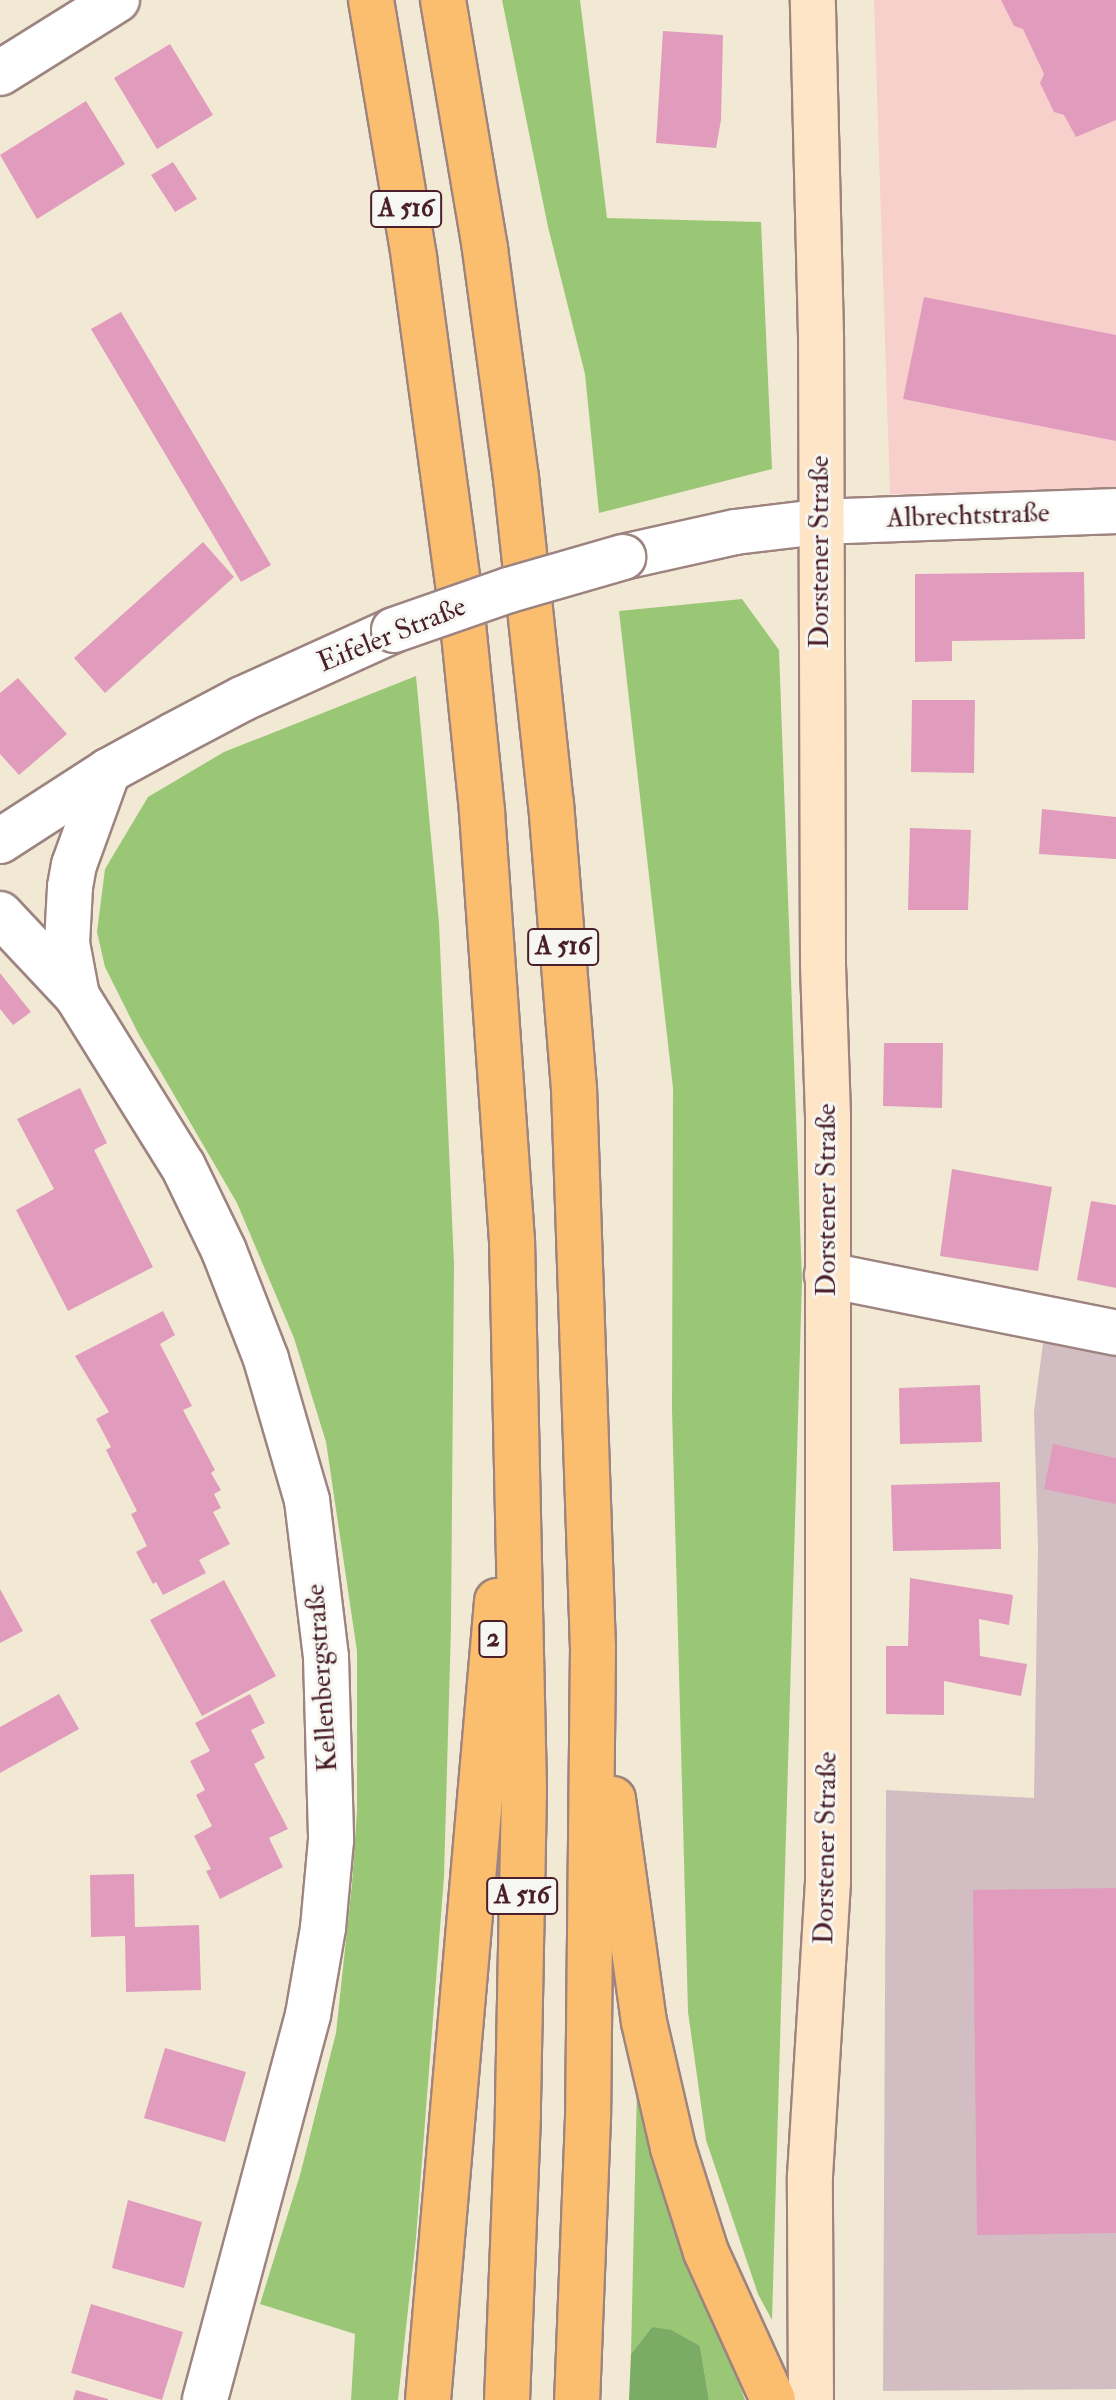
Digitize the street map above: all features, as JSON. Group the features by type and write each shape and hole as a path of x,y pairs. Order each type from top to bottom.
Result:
{"highway":[{"name":"A 516","path":"371,0 437,419 465,645 503,1091 516,1391 524,1791 518,2115 507,2400"},
{"name":"A 516","path":"443,0 485,249 514,463 551,803 574,1088 593,1648 588,2117 577,2400"},
{"name":"2","path":"428,2400 439,2305 470,1887 516,1391"},
{"path":"593,1648 644,2022 673,2148 706,2252 773,2400"}],"main road":[{"name":"Dorstener Straße","path":"811,2400 810,2176 828,1882 828,1116 819,522 821,336 813,0"}],"street":[{"path":"0,73 117,0"},
{"name":"Albrechtstraße","path":"819,522 1116,511"},
{"name":"Eifeler Straße","path":"0,841 108,771 242,699 394,630 509,590 623,557 735,532 819,522"},
{"name":"Kellenbergstraße","path":"77,996 67,943 70,887 74,865 108,771"},
{"name":"Kellenbergstraße","path":"0,914 77,996 183,1166 224,1251 266,1359 307,1500 326,1657 331,1840 323,1928 308,2015 205,2400"},
{"path":"827,1275 1116,1333"}],"shaded area":[{"path":"874,0 1116,0 1116,489 890,494"},
{"path":"1045,1328 1116,1341 1116,2389 883,2391 886,1790 1034,1798 1038,1548 1034,1412"}],"green space":[{"path":"502,0 580,0 607,218 761,222 772,469 599,513 585,374 548,227"},
{"path":"742,599 779,650 802,1280 772,2320 758,2294 706,2140 688,2012 672,1409 673,1088 619,611"},
{"path":"416,676 439,923 454,1264 451,1627 444,1877 416,2238 398,2400 351,2400 355,2334 260,2304 300,2175 336,2033 352,1884 357,1811 357,1651 326,1442 294,1338 237,1203 138,1033 105,967 97,932 105,869 148,797 224,752"},
{"path":"637,2086 745,2400 709,2400 700,2346 652,2327 631,2354"},
{"path":"652,2327 671,2330 700,2346 709,2400 629,2400 631,2354"}],"building":[{"path":"1001,0 1116,0 1116,120 1076,137 1064,115 1054,112 1040,83 1044,74 1023,29 1014,26"},
{"path":"663,31 723,35 721,120 716,148 656,143"},
{"path":"170,44 213,115 157,149 114,78"},
{"path":"86,101 125,164 37,219 0,155"},
{"path":"173,162 197,199 175,212 151,175"},
{"path":"924,297 1116,335 1116,441 903,399"},
{"path":"121,312 271,565 241,582 91,329"},
{"path":"203,542 234,577 105,693 74,658"},
{"path":"1084,572 1085,639 952,641 952,661 915,662 915,574"},
{"path":"18,678 67,734 19,775 0,754 0,693"},
{"path":"912,700 975,700 974,773 911,772"},
{"path":"1042,809 1116,817 1116,859 1039,854"},
{"path":"910,828 971,830 968,910 908,910"},
{"path":"0,973 31,1012 13,1025 0,1009"},
{"path":"884,1043 943,1043 942,1108 883,1106"},
{"path":"80,1088 107,1143 94,1150 153,1267 68,1311 16,1210 54,1189 17,1119"},
{"path":"952,1169 1052,1187 1038,1271 940,1256"},
{"path":"1091,1201 1116,1205 1116,1288 1077,1280"},
{"path":"163,1311 175,1335 160,1344 192,1406 183,1410 215,1470 211,1473 221,1490 214,1494 221,1508 213,1512 230,1544 199,1560 206,1573 163,1595 156,1582 153,1584 136,1552 147,1546 131,1514 137,1511 106,1450 111,1447 96,1419 109,1412 75,1356"},
{"path":"980,1385 982,1442 900,1444 899,1388"},
{"path":"1053,1444 1116,1458 1116,1504 1044,1489"},
{"path":"1000,1482 1001,1549 893,1551 891,1485"},
{"path":"910,1578 1013,1595 1009,1625 979,1619 980,1656 1027,1664 1021,1696 944,1681 944,1715 886,1714 886,1646 908,1646"},
{"path":"224,1580 276,1676 202,1716 150,1620"},
{"path":"0,1589 23,1631 0,1643"},
{"path":"59,1694 79,1729 0,1773 0,1727"},
{"path":"250,1694 265,1723 251,1730 265,1758 254,1764 288,1829 269,1838 283,1867 220,1899 206,1871 211,1869 194,1836 212,1826 196,1795 205,1790 190,1761 210,1751 195,1723"},
{"path":"134,1874 135,1927 199,1925 201,1990 126,1992 125,1936 91,1937 90,1875"},
{"path":"1116,1888 1116,2233 977,2235 973,1890"},
{"path":"165,2048 246,2072 225,2142 144,2118"},
{"path":"128,2200 202,2222 184,2288 112,2268"},
{"path":"91,2304 183,2332 162,2400 71,2373"},
{"path":"76,2390 108,2399 108,2400 73,2400"}]}
